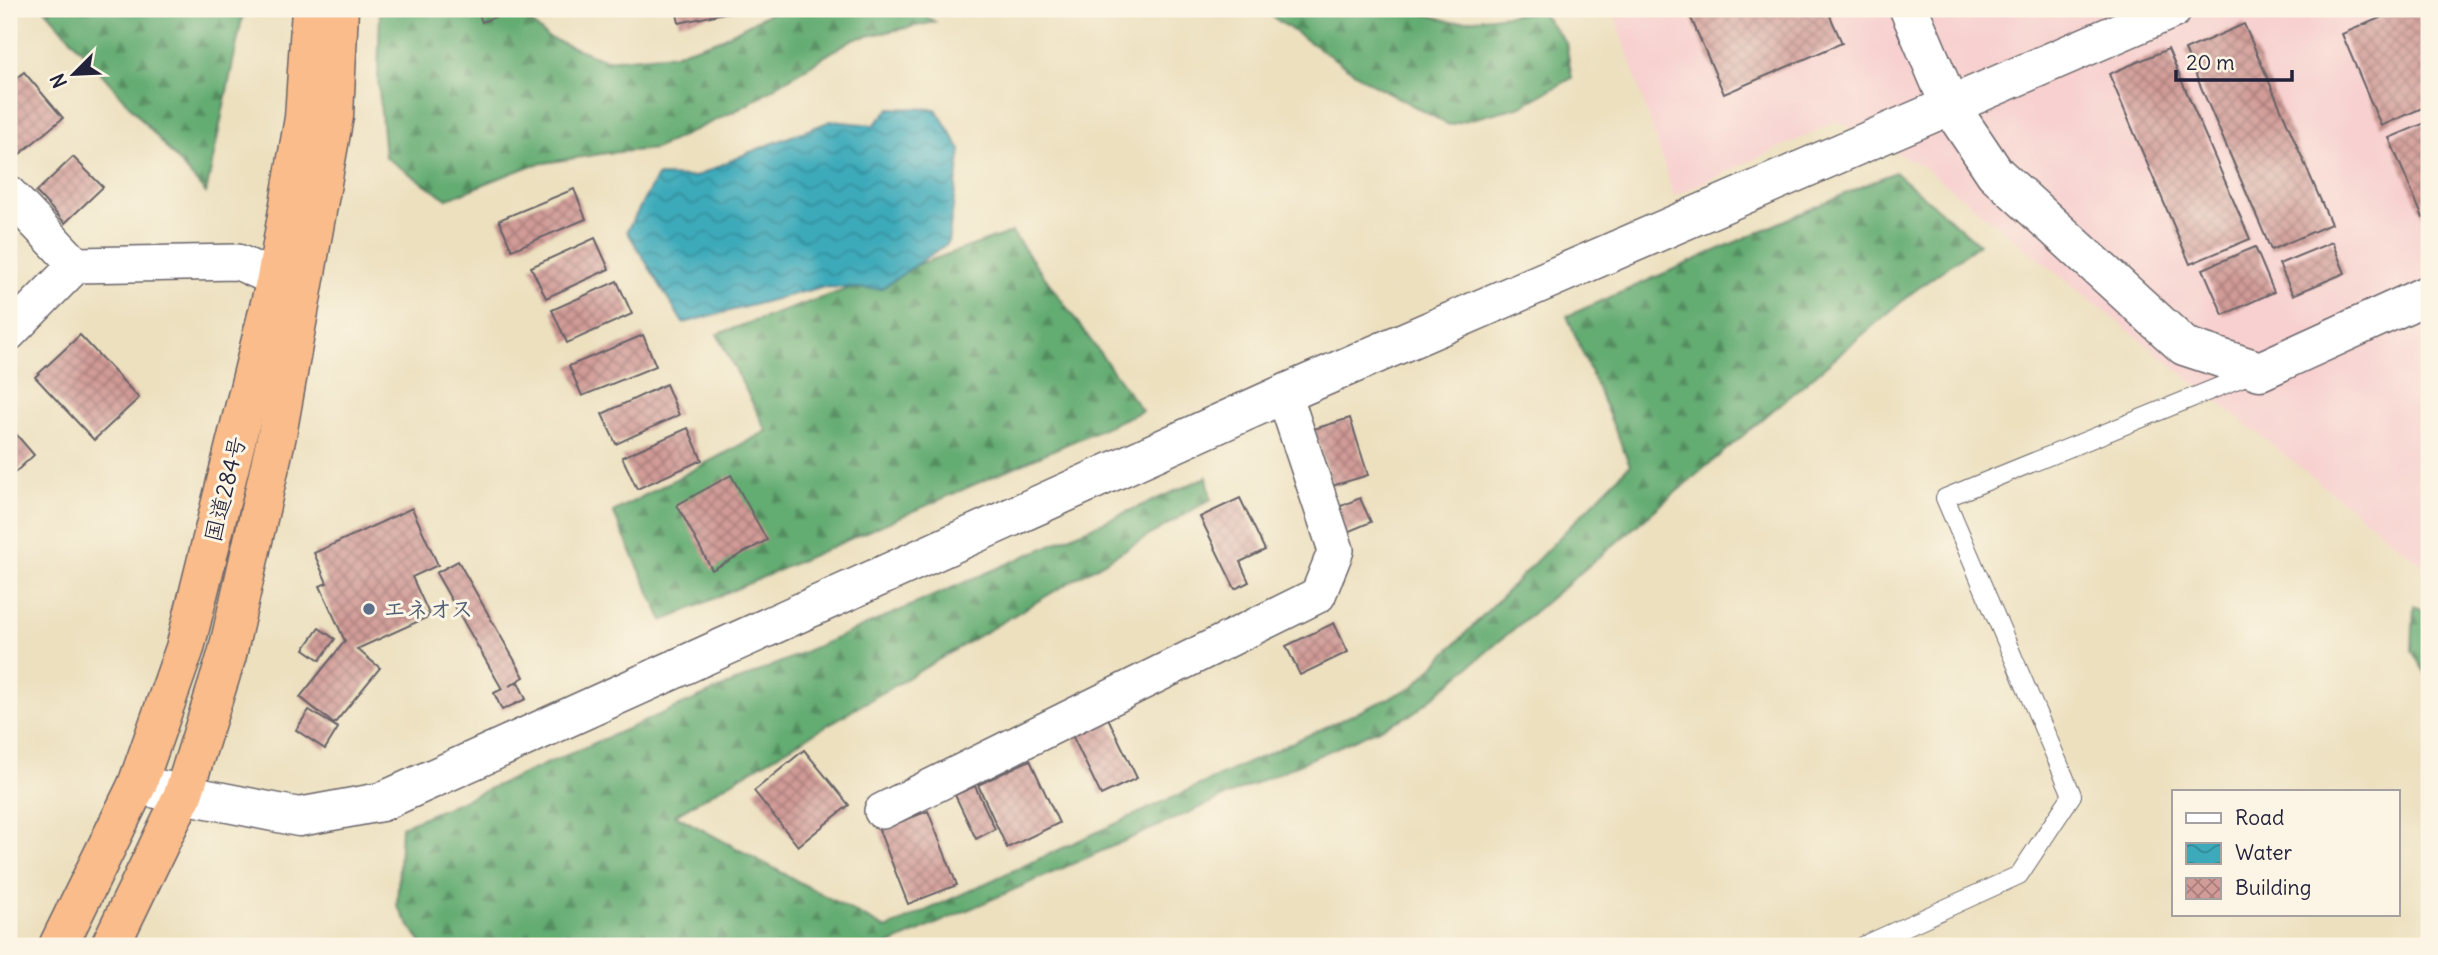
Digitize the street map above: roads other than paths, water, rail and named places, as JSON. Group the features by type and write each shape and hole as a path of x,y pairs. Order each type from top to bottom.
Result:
{"highway":[{"name":"国道284号","path":"58,946 137,785 185,648 276,279 304,118 311,9"},
{"name":"国道284号","path":"110,946 183,795 227,655 277,435 334,116 339,9"}],"street":[{"path":"1909,9 1950,106 1995,173 2184,346 2260,370 2429,295"},
{"path":"137,785 299,817 381,802 1284,394 2173,9"},
{"path":"9,194 76,265"},
{"path":"9,332 76,265 238,262 276,279"},
{"path":"882,811 1318,595 1336,550 1284,394"}],"lane":[{"path":"1863,946 2018,875 2072,795 1945,498 2260,370"}],"water":[{"path":"890,108 936,109 961,150 948,243 881,289 822,287 683,323 627,231 657,176 695,177 750,152 831,121 874,125"}],"place":[{"name":"エネオス","path":"369,609"}]}
